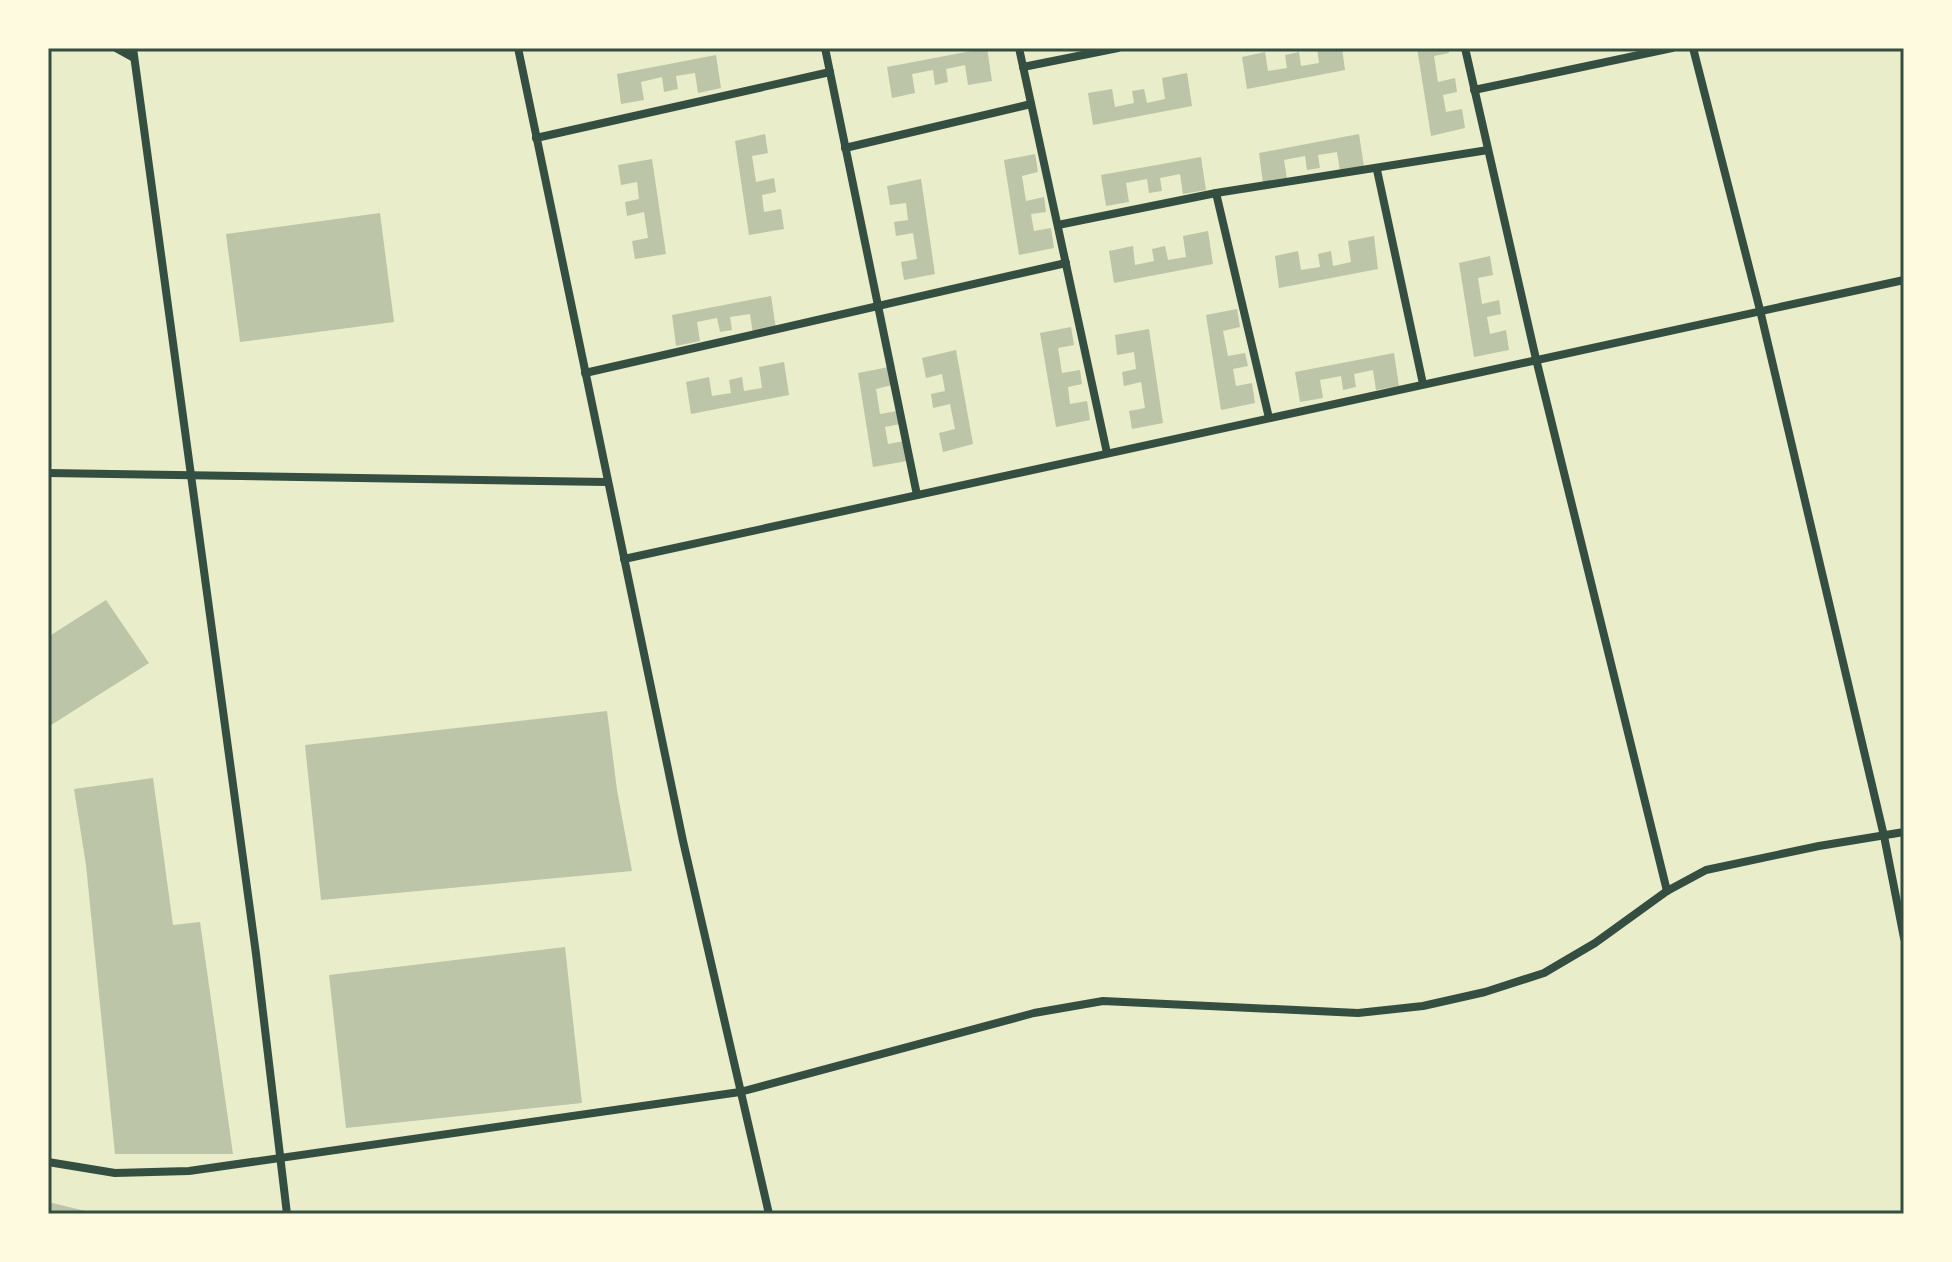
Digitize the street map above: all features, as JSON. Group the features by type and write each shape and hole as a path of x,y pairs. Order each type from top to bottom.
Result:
{"street":[{"path":"116,48 134,53 156,232 192,474 287,1214"},
{"path":"518,48 607,482 769,1214"},
{"path":"825,48 917,495"},
{"path":"1019,48 1107,453"},
{"path":"1023,67 1118,48"},
{"path":"1465,48 1536,359 1667,891"},
{"path":"1474,90 1672,48"},
{"path":"1693,48 1760,310 1884,836 1904,938"},
{"path":"536,138 830,72"},
{"path":"845,148 1031,104"},
{"path":"1058,225 1216,193 1377,170 1488,150"},
{"path":"1377,170 1423,384"},
{"path":"1216,193 1269,418"},
{"path":"585,373 1066,263"},
{"path":"624,559 1904,280"},
{"path":"48,473 607,482"},
{"path":"48,1162 115,1173 189,1171 740,1092 1005,1020 1103,1001 1358,1013 1423,1006 1485,992 1544,973 1595,943 1667,891 1706,870 1904,832"}],"building":[{"path":"987,48 992,81 968,85 965,65 946,69 948,82 935,85 933,70 912,74 915,93 892,98 887,67"},
{"path":"1317,48 1342,48 1345,70 1247,89 1242,57 1265,52 1268,71 1287,68 1285,55 1299,52 1301,66 1319,63"},
{"path":"1417,48 1448,48 1449,53 1434,56 1438,82 1455,78 1457,92 1443,95 1446,112 1462,109 1465,128 1431,136"},
{"path":"716,55 721,88 698,93 695,73 676,76 678,89 664,92 662,77 641,82 644,100 621,104 617,74"},
{"path":"1187,73 1192,106 1093,125 1088,93 1112,89 1115,107 1134,103 1132,91 1144,89 1147,103 1165,99 1162,78"},
{"path":"765,134 768,153 752,156 756,182 774,178 776,192 762,195 764,212 781,209 784,229 749,235 735,141"},
{"path":"1359,134 1364,167 1340,171 1337,152 1318,155 1320,168 1307,170 1305,156 1284,160 1287,179 1263,183 1259,153"},
{"path":"1035,154 1038,172 1022,176 1026,201 1044,197 1046,212 1031,214 1034,231 1051,228 1054,248 1019,255 1004,160"},
{"path":"1201,157 1206,190 1183,194 1180,174 1160,178 1162,191 1149,193 1147,179 1126,183 1129,202 1106,206 1101,175"},
{"path":"652,159 666,254 635,259 632,241 648,238 644,212 627,216 625,202 639,199 637,182 621,185 618,165"},
{"path":"921,179 935,274 904,280 901,262 917,259 913,233 896,236 894,222 908,220 906,203 890,205 887,186"},
{"path":"380,213 394,322 240,342 226,234"},
{"path":"1208,231 1213,264 1114,283 1109,251 1133,246 1135,265 1154,261 1152,249 1165,246 1168,260 1186,257 1183,236"},
{"path":"1374,236 1378,269 1279,288 1275,256 1298,251 1301,270 1320,267 1318,254 1331,251 1333,266 1351,262 1348,241"},
{"path":"1490,256 1493,275 1478,278 1482,304 1499,300 1501,314 1487,317 1490,334 1506,330 1509,350 1474,357 1459,263"},
{"path":"771,296 776,329 753,334 750,314 730,317 732,330 720,332 717,318 697,322 700,341 676,346 672,315"},
{"path":"1237,309 1240,327 1223,331 1228,356 1245,353 1248,366 1233,369 1236,386 1252,383 1255,403 1221,410 1206,315"},
{"path":"1071,327 1074,345 1058,348 1062,373 1080,370 1082,384 1068,387 1070,404 1087,401 1090,420 1056,427 1040,333"},
{"path":"1149,329 1163,423 1132,429 1129,411 1145,408 1141,382 1124,386 1122,372 1136,369 1134,352 1117,355 1115,335"},
{"path":"956,350 973,444 943,452 939,433 955,429 950,404 933,408 931,394 945,391 942,374 926,378 922,358"},
{"path":"1394,353 1399,386 1376,390 1373,370 1354,374 1356,387 1343,390 1341,376 1320,380 1323,398 1300,402 1295,372"},
{"path":"784,362 789,395 691,414 686,382 709,377 712,396 731,393 729,380 742,377 744,391 762,388 759,367"},
{"path":"889,367 892,385 876,389 880,414 897,411 900,424 885,427 888,444 904,441 907,461 873,467 858,373"},
{"path":"106,600 149,663 48,727 48,637"},
{"path":"607,711 632,871 321,900 305,745"},
{"path":"153,778 173,925 200,922 233,1154 115,1154 86,865 74,789"},
{"path":"565,947 582,1103 346,1128 329,975"},
{"path":"48,1202 94,1213 94,1214 48,1214"}]}
